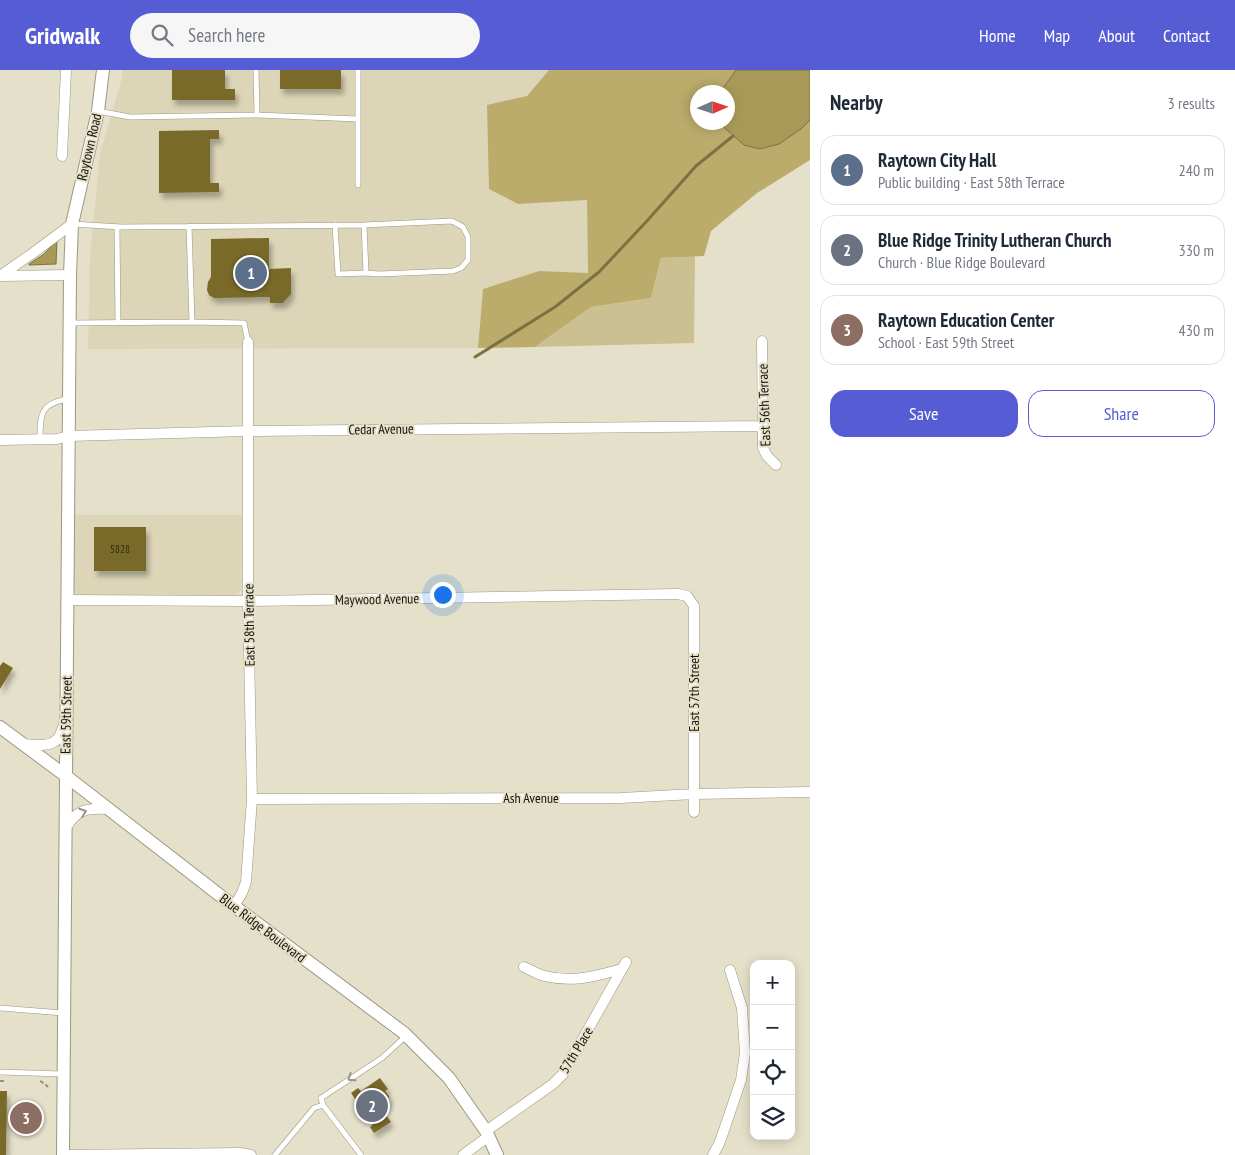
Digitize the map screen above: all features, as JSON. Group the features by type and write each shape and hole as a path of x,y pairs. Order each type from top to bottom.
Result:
{"street":[{"path":"62,156 69,82 66,70"},
{"name":"Raytown Road","path":"70,275 72,224 98,111 103,70"},
{"path":"1,276 72,224"},
{"path":"1,276 70,275"},
{"name":"East 59th Street","path":"63,1155 70,275"},
{"name":"East 56th Terrace","path":"762,341 763,448 767,456 776,465"},
{"name":"East 58th Terrace","path":"234,906 246,882 252,799 248,601 248,342"},
{"name":"Cedar Avenue","path":"0,440 248,430 762,426"},
{"name":"Maywood Avenue","path":"68,600 248,601 678,594 687,596"},
{"name":"East 57th Street","path":"687,596 694,606 694,812"},
{"path":"23,744 36,746 48,744 58,739 66,718"},
{"name":"Blue Ridge Boulevard","path":"0,727 407,1036 449,1078 487,1133 497,1155"},
{"name":"Ash Avenue","path":"252,799 621,798 694,794 810,792"},
{"path":"65,828 71,818 80,812 96,808 108,808"},
{"name":"57th Place","path":"463,1155 487,1133 553,1084 563,1074 624,966 589,978 565,980 543,976 524,967"},
{"path":"713,1155 723,1134 741,1080 745,1053 742,1008 730,970"},
{"path":"63,1155 240,1153 251,1155"}],"lane":[{"path":"256,70 257,115"},
{"path":"358,70 358,185"},
{"path":"98,111 130,117 257,115 358,119"},
{"path":"72,224 117,227 273,226 335,225 364,225 452,221 463,226 468,237 468,260 461,268 453,272 338,274 335,225"},
{"path":"364,225 366,273"},
{"path":"189,226 192,322"},
{"path":"117,227 118,323"},
{"path":"70,324 244,323 248,342"},
{"path":"40,439 40,421 44,410 57,401 69,399"},
{"path":"0,1008 64,1012"},
{"path":"361,1155 323,1105 321,1098 382,1058 407,1036"},
{"path":"0,1072 63,1074"},
{"path":"275,1155 314,1108 323,1105"}],"shaded area":[{"path":"122,70 549,70 527,96 518,204 587,200 588,274 539,271 483,289 478,348 88,349 90,255 100,154 122,78"},
{"path":"549,70 736,70 725,85 690,85 690,130 727,130 744,145 779,144 801,129 810,120 810,160 757,193 711,231 704,256 661,258 651,298 591,307 535,347 478,348 483,289 539,271 588,273 587,200 518,204 489,189 487,105 527,96"},
{"path":"736,70 810,70 810,120 801,129 779,144 760,149 744,145 727,130 735,130 735,85 725,85"},
{"path":"57,240 56,264 29,265 44,254"},
{"path":"695,256 694,343 535,347 591,307 651,298 661,258"},
{"path":"74,515 242,515 241,590 234,595 90,597 80,595 76,593 73,585"}],"building":[{"path":"172,70 225,70 225,89 235,89 235,100 172,100"},
{"path":"280,70 341,70 341,89 280,89"},
{"path":"219,130 219,139 210,139 210,183 219,183 219,192 159,193 159,131"},
{"path":"269,238 269,269 291,268 291,294 283,303 270,303 270,297 214,298 209,295 207,290 211,277 211,239"},
{"path":"94,527 146,527 146,571 94,571"},
{"path":"3,662 13,668 0,689 0,666"},
{"path":"380,1078 388,1089 385,1091 389,1096 388,1104 381,1108 391,1122 374,1133 370,1127 373,1125 351,1093 358,1088 361,1091"},
{"path":"0,1091 7,1091 6,1155 0,1155"}],"waterway":[{"path":"475,357 555,307 599,272 696,166 733,136"}],"place":[{"name":"Raytown City Hall","path":"251,273"},
{"name":"Blue Ridge Trinity Lutheran Church","path":"372,1106"},
{"name":"Raytown Education Center","path":"26,1118"}]}
